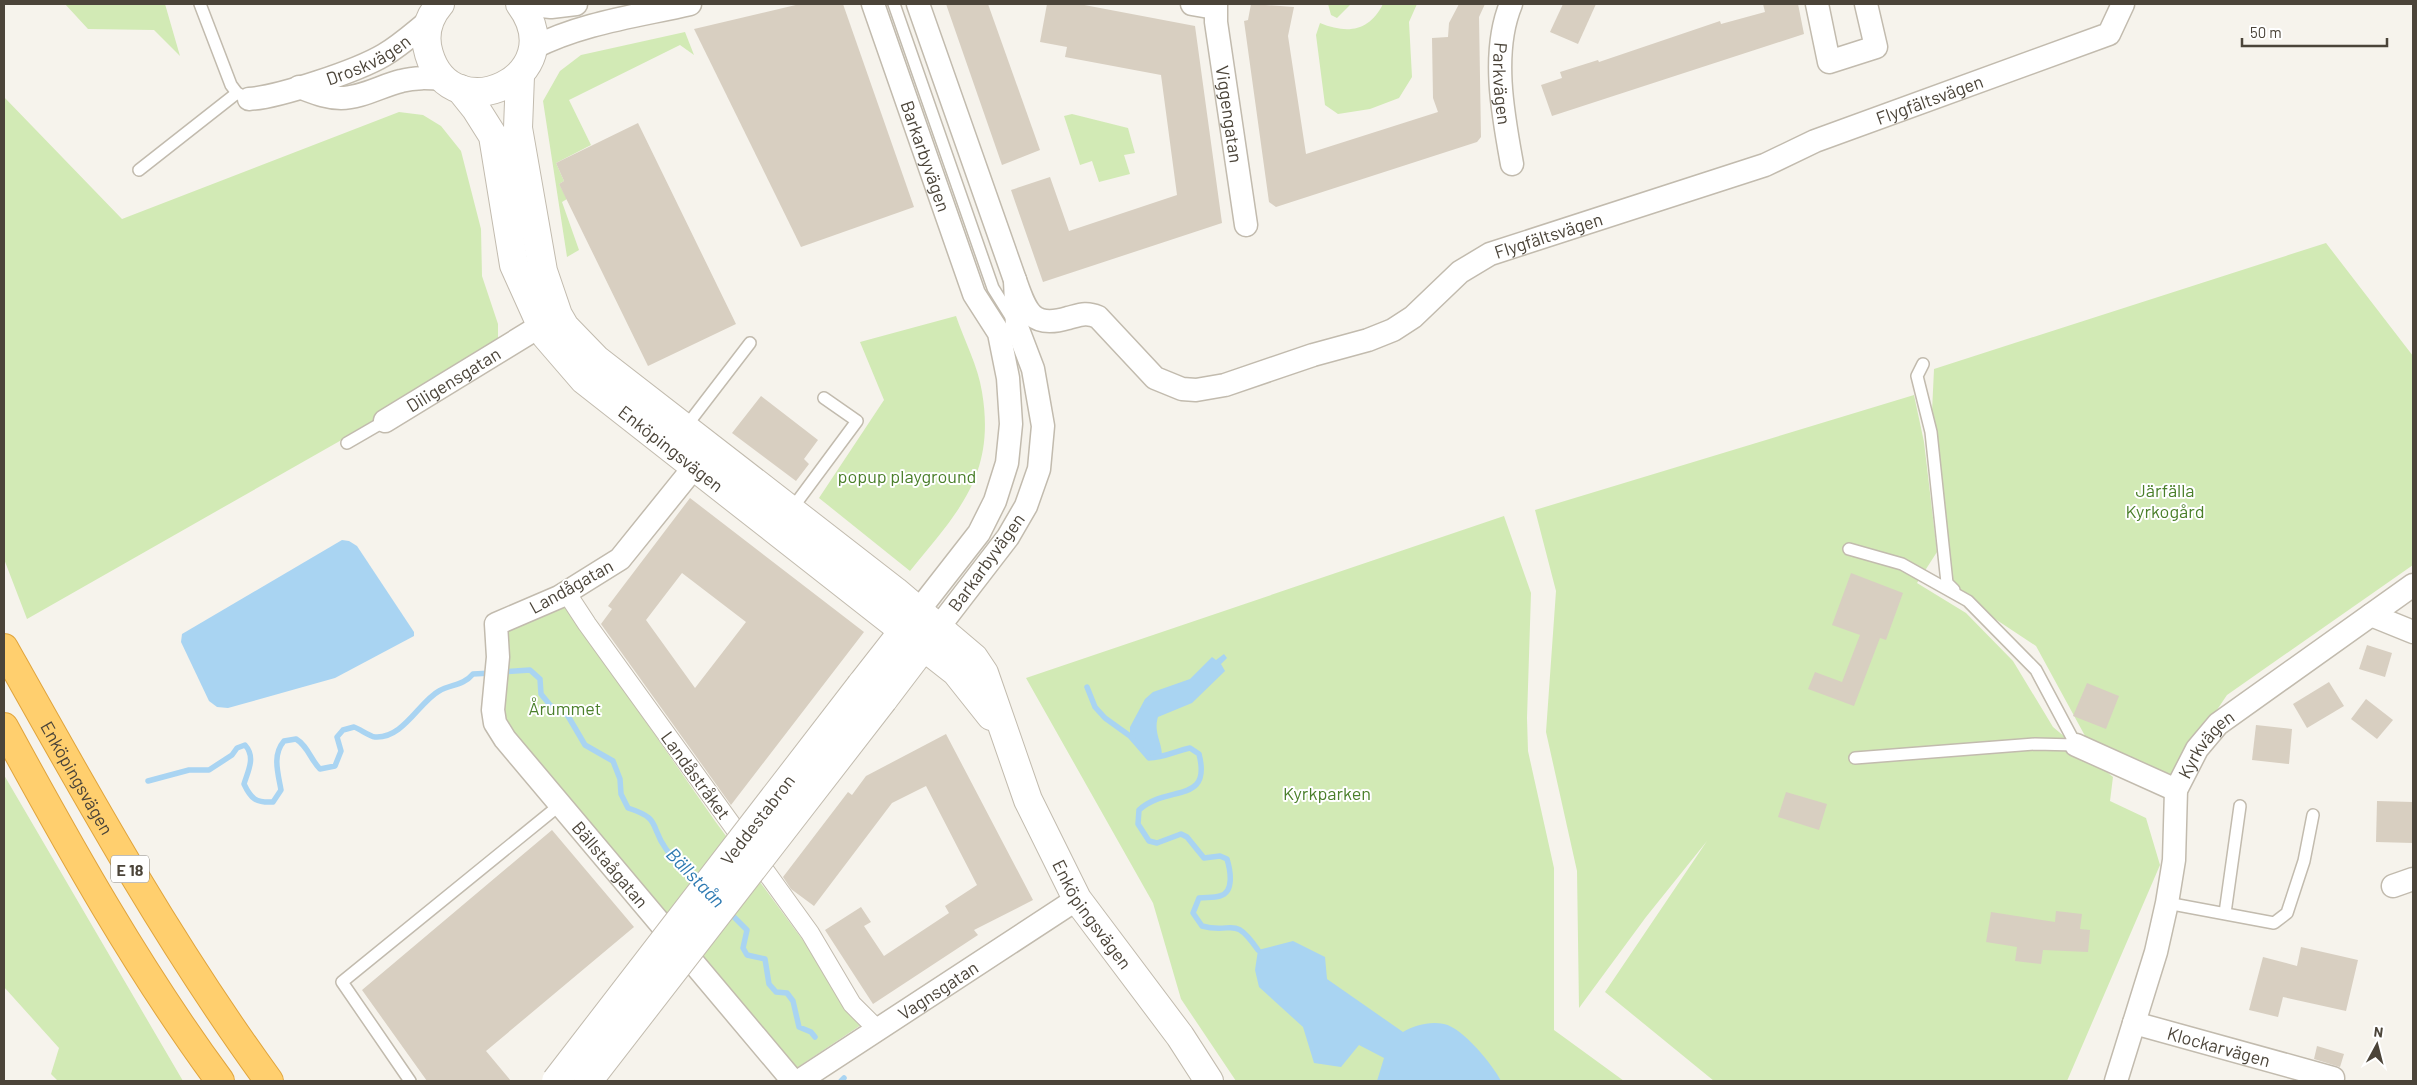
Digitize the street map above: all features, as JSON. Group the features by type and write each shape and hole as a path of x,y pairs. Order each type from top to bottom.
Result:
{"highway":[{"name":"Enköpingsvägen","path":"4,648 103,825 217,1009 269,1081"},
{"name":"E 18","path":"4,727 67,842 183,1031 220,1081"}],"street":[{"path":"520,4 550,7 576,4"},
{"path":"452,84 480,92 490,91 509,84 520,76 530,59 533,48 533,29 520,4"},
{"path":"533,48 552,38 576,30 690,4"},
{"name":"Barkarbyvägen","path":"873,4 974,294 1008,330 1033,369 1043,426 1039,469 1026,506 1008,536 921,629"},
{"name":"Barkarbyvägen","path":"918,4 1015,280 1008,330 1008,378 1011,424 1010,445 1004,478 979,533 921,629"},
{"path":"1192,4 1216,6"},
{"name":"Parkvägen","path":"1511,4 1503,23 1501,43 1502,117 1512,164"},
{"path":"1817,4 1829,62 1876,47 1866,4"},
{"name":"Flygfältsvägen","path":"1015,280 1030,316 1040,321 1090,314 1098,317 1155,378 1182,389 1196,390 1226,385 1313,355 1368,340 1393,330 1413,317 1460,272 1490,254 1765,165 1815,141 2109,34 2123,4"},
{"name":"Viggengatan","path":"1216,6 1246,225"},
{"name":"Droskvägen","path":"243,96 262,98 372,62 402,44 435,12"},
{"name":"Enköpingsvägen","path":"435,12 427,29 427,49 436,69 476,109 493,136 514,266 549,320"},
{"name":"Enköpingsvägen","path":"520,76 518,128 543,271 549,320 546,336 584,380 677,437 790,512 921,629 1002,730 1028,800 1077,899 1180,1036 1209,1081"},
{"name":"Droskvägen","path":"299,87 330,97 342,98 356,96 417,78 452,84"},
{"name":"Diligensgatan","path":"385,421 549,320"},
{"name":"Enköpingsvägen","path":"677,437 695,466 921,629"},
{"name":"Landågatan","path":"496,624 566,592 620,559 695,466"},
{"name":"Kyrkvägen","path":"2116,1081 2156,952 2167,903 2174,860 2176,790 2197,749 2218,724 2413,585"},
{"name":"Landåstråket","path":"566,592 587,624 810,933 852,1004 878,1030"},
{"path":"2371,615 2413,632"},
{"name":"Bällstaågatan","path":"496,624 498,657 494,710 495,724 505,739 560,804 683,967 793,1081"},
{"name":"Veddestabron","path":"556,1081 921,629"},
{"name":"Veddestabron","path":"588,1081 872,692"},
{"path":"2076,746 2176,790"},
{"name":"Vagnsgatan","path":"799,1081 1077,899"},
{"name":"Klockarvägen","path":"2134,1023 2332,1078"}],"lane":[{"path":"139,170 243,96 231,84 200,4"},
{"name":"Barkarbyvägen","path":"894,4 1008,330"},
{"name":"Barkarbyvägen","path":"993,288 1008,330"},
{"path":"677,437 750,343"},
{"path":"1923,364 1917,376 1931,432 1947,583 1968,601 2036,670 2076,746"},
{"path":"790,512 857,421 824,398"},
{"name":"Diligensgatan","path":"347,443 385,421"},
{"path":"1849,549 1902,564 1968,601"},
{"path":"1855,758 2035,744 2076,746"},
{"path":"410,1081 342,982 560,804"},
{"path":"2225,914 2240,806"},
{"path":"2167,903 2274,923 2287,913 2304,861 2313,815"}],"green space":[{"path":"65,4 165,4 180,56 154,30 88,29"},
{"path":"1328,4 1351,4 1337,18 1331,15"},
{"path":"1383,4 1417,4 1409,22 1412,77 1399,98 1370,109 1338,114 1325,105 1316,35 1320,23 1339,29 1356,28 1371,20"},
{"path":"685,32 694,55 680,45 569,100 591,145 556,163 564,181 559,184 567,199 562,202 579,250 567,257 543,101 560,71 581,55"},
{"path":"4,97 122,219 399,112 423,115 441,126 461,151 481,229 482,276 498,324 498,347 338,442 27,619 4,559"},
{"path":"1072,114 1128,128 1135,153 1124,155 1130,174 1099,182 1092,161 1080,165 1064,116"},
{"name":"Järfälla Kyrkogård","path":"2326,243 2413,356 2413,565 2227,695 2173,775 2090,745 2036,646 1968,601 1950,578 1932,412 1934,369"},
{"name":"popup playground","path":"956,316 980,382 985,421 983,447 978,470 958,510 910,571 819,498 884,400 860,342"},
{"path":"1914,395 1924,442 1937,552 1917,583 1966,613 2013,661 2053,727 2113,777 2110,801 2146,818 2160,865 2067,1081 1714,1081 1605,992 1707,841 1646,917 1579,1008 1577,871 1546,732 1556,591 1535,510"},
{"name":"Kyrkparken","path":"1504,516 1531,593 1527,718 1528,751 1554,868 1554,1030 1624,1081 1236,1081 1181,999 1153,903 1026,678"},
{"name":"Årummet","path":"563,603 715,821 864,1023 795,1069 503,726 504,624"},
{"path":"4,775 183,1081 58,1081 51,1074 59,1048 4,987"}],"water":[{"path":"342,540 349,541 357,546 414,632 414,636 335,678 228,708 217,707 209,701 181,642 182,634"},
{"path":"1224,654 1227,658 1221,664 1225,671 1192,703 1158,717 1157,733 1162,758 1149,758 1130,736 1130,727 1145,699 1153,692 1190,679 1212,657 1216,660"},
{"path":"1293,941 1325,957 1327,979 1403,1032 1412,1027 1433,1023 1444,1024 1460,1032 1477,1048 1501,1081 1377,1081 1384,1058 1359,1045 1341,1067 1314,1063 1303,1027 1259,987 1255,970 1258,950"}],"building":[{"path":"800,4 843,4 914,207 801,247 694,29"},
{"path":"946,4 988,4 1040,150 1002,165"},
{"path":"1047,4 1079,4 1195,26 1222,223 1043,282 1011,190 1050,177 1069,231 1177,195 1161,75 1065,57 1067,47 1040,42"},
{"path":"1251,4 1294,7 1288,36 1306,154 1438,112 1433,98 1432,38 1448,37 1449,23 1459,4 1485,4 1479,17 1481,137 1477,142 1276,207 1269,202 1244,21 1248,20"},
{"path":"1563,4 1596,4 1578,44 1550,32"},
{"path":"1763,4 1798,4 1804,34 1552,116 1541,85 1562,78 1560,72 1598,60 1599,62 1720,21 1721,24 1765,12"},
{"path":"638,123 736,324 648,366 559,184 564,181 556,163"},
{"path":"761,396 818,440 804,459 809,464 796,481 732,433"},
{"path":"690,498 864,632 731,805 601,624 612,609 608,606","holes":["682,573 746,622 695,688 646,620"]},
{"path":"1851,573 1903,593 1886,640 1880,638 1854,706 1808,689 1815,672 1842,682 1860,635 1832,625"},
{"path":"2367,645 2392,653 2385,677 2359,669"},
{"path":"2329,682 2344,706 2307,728 2293,704"},
{"path":"2087,683 2119,696 2106,729 2073,716"},
{"path":"2366,699 2393,720 2377,739 2351,719"},
{"path":"2256,725 2292,729 2289,764 2252,760"},
{"path":"946,734 1033,900 974,930 978,935 873,1004 825,930 861,907 871,922 864,926 884,956 949,913 945,906 977,885 926,786 892,803 814,906 791,889 783,877 848,792 852,795 866,776"},
{"path":"1786,792 1827,804 1819,830 1778,817"},
{"path":"2377,801 2413,802 2413,843 2376,842"},
{"path":"552,830 634,927 486,1051 511,1081 427,1081 362,990"},
{"path":"2056,911 2082,914 2080,929 2090,930 2088,952 2043,950 2041,964 2015,961 2017,947 1986,942 1991,912 2055,922"},
{"path":"2301,947 2358,960 2346,1011 2283,997 2278,1017 2249,1010 2263,957 2297,966"},
{"path":"2317,1046 2344,1054 2340,1067 2314,1059"}],"waterway":[{"name":"Bällstaån","path":"501,672 530,670 540,679 541,694 550,705 568,716 585,745 613,761 620,779 621,794 628,808 650,819 669,853 700,883"},
{"name":"Bällstaån","path":"148,781 189,770 209,770 232,755 237,748 245,745 251,759 244,784 252,797 258,801 273,802 281,790 277,771 277,758 280,746 284,741 296,739 300,742 320,769 335,766 341,751 337,737 343,730 354,727 375,737 385,736 402,726 439,691 461,683 473,674 492,673"},
{"path":"1087,687 1095,707 1105,718 1130,736 1149,758 1160,757 1190,748 1199,754 1201,770 1199,781 1193,787 1184,791 1150,802 1139,810 1138,824 1149,841 1157,843 1181,834 1187,837 1204,858 1220,856 1227,859 1230,880 1228,890 1220,896 1199,898 1193,913 1202,926 1232,928 1243,932 1258,950"},
{"name":"Bällstaån","path":"729,912 747,930 743,948 747,955 765,959 769,984 776,992 787,993 793,1001 799,1027 811,1032 815,1037"},
{"name":"Bällstaån","path":"841,1081 844,1078"}]}
